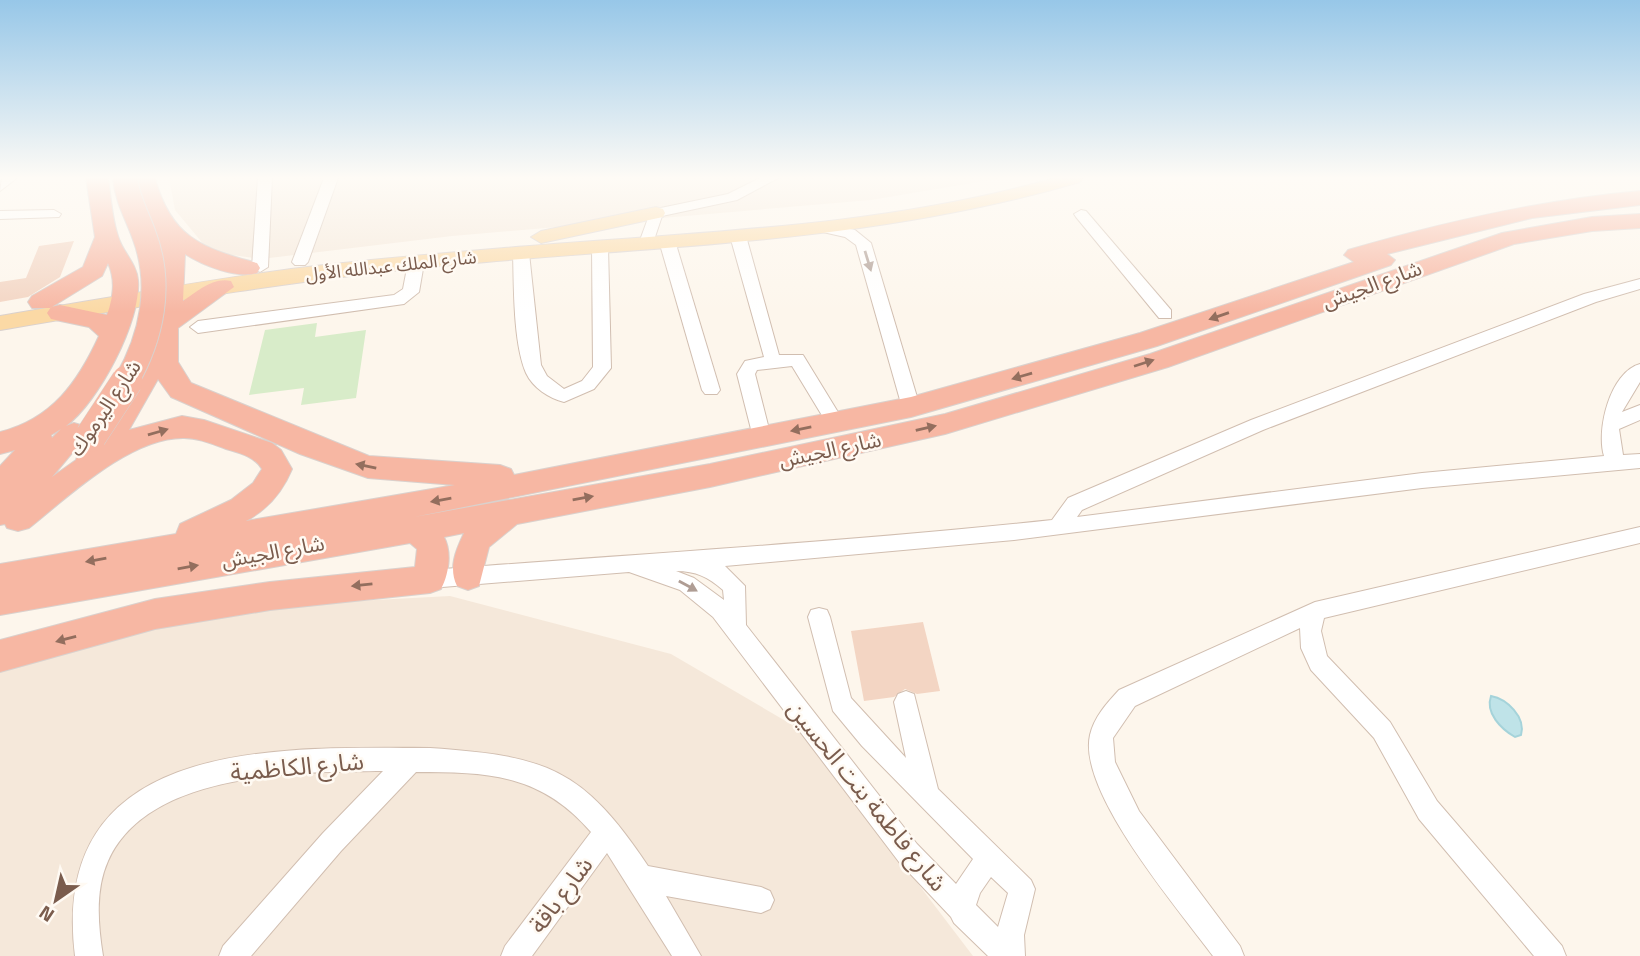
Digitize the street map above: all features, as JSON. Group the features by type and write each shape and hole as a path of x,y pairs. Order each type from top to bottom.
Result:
{"highway":[{"path":"1,484 77,427 83,391 112,333 124,287 106,238 104,223"},
{"name":"شارع اليرموك","path":"6,522 77,427 119,365 138,312 141,291 135,253 122,223"},
{"name":"شارع اليرموك","path":"77,427 142,354 153,322 151,258 138,223"},
{"path":"164,223 174,278 163,366 170,379 181,390 343,460 403,471 556,479"},
{"path":"1088,358 1165,314 1424,235 1479,223"},
{"name":"شارع الجيش","path":"0,601 148,562 912,407 1088,358 1392,257 1489,230 1529,223"},
{"name":"شارع الجيش","path":"0,578 410,528 753,467 949,423 1036,399 1270,322 1510,237 1614,223"},
{"path":"167,230 206,257 254,267"},
{"path":"50,308 93,271 106,238"},
{"path":"124,287 136,278 174,278"},
{"path":"70,480 122,418 165,334 222,287"},
{"path":"50,308 97,320 112,333"},
{"path":"0,443 28,434 77,427"},
{"path":"0,617 148,562 257,497 275,477 275,462 259,449 213,433 182,428 151,433 70,480 6,522"},
{"path":"468,576 470,552 478,533 489,523 516,510"},
{"path":"0,656 155,614 284,594 430,579 433,546 426,537 410,528"}],"main road":[{"name":"شارع الملك عبدالله الأول","path":"174,278 541,237 714,223"},
{"name":"شارع الملك عبدالله الأول","path":"651,228 667,242 850,223"},
{"name":"شارع الملك عبدالله الأول","path":"174,278 222,287 332,271 600,247 651,228"},
{"path":"0,323 124,287"},
{"path":"0,310 50,308"}],"street":[{"path":"254,267 259,223"},
{"path":"300,262 315,223"},
{"path":"651,228 665,223"},
{"path":"1088,223 1165,314"},
{"path":"818,227 850,233 863,243 912,407"},
{"path":"738,236 771,354"},
{"path":"667,242 711,390"},
{"path":"521,253 533,371 550,390 564,396 588,385 602,368 600,247"},
{"path":"198,327 398,300 411,292 416,263"},
{"path":"1058,527 1075,504 1257,425 1590,298 1640,284"},
{"path":"762,437 746,374 751,365 797,359 835,422"},
{"path":"1616,462 1608,437 1609,426 1618,398 1640,370"},
{"path":"1609,426 1640,412"},
{"path":"690,562 757,552 1058,527 1358,487 1640,461"},
{"path":"1230,956 1145,842 1113,789 1103,762 1101,737 1111,716 1127,698 1315,611 1640,535"},
{"name":"شارع فاطمة بنت الحسين","path":"430,579 629,563 690,562 714,570 734,586 735,628"},
{"name":"شارع فاطمة بنت الحسين","path":"629,563 687,584 720,610 861,796 963,914 1009,956"},
{"path":"1315,611 1308,628 1309,640 1320,664 1383,731 1413,789 1428,810 1552,956"},
{"path":"819,617 841,703 870,738 1022,889 1010,935 1009,956"},
{"path":"906,702 927,796"},
{"path":"233,956 332,842 411,760"},
{"name":"شارع الكاظمية","path":"89,956 83,918 87,880 98,851 119,821 145,801 178,785 208,775 280,766 411,760 516,768 548,779 579,799 640,878 687,956"},
{"name":"شارع باقة","path":"515,956 606,833"},
{"path":"963,914 962,898 967,886 992,858"},
{"path":"640,878 761,900"}],"shaded area":[{"path":"186,223 608,223 452,236 261,259 210,252"},
{"path":"450,596 671,654 801,730 973,956 0,956 0,665 210,609"}],"green space":[{"path":"317,323 315,337 366,330 356,398 301,405 304,388 249,395 265,330"}],"water":[{"path":"1491,696 1514,710 1521,722 1521,735 1515,737 1504,730 1496,720 1490,708"}],"building":[{"path":"74,241 60,277 28,297 0,302 0,282 26,278 39,246"},
{"path":"923,622 940,691 917,694 905,689 894,697 864,701 851,631"}]}
